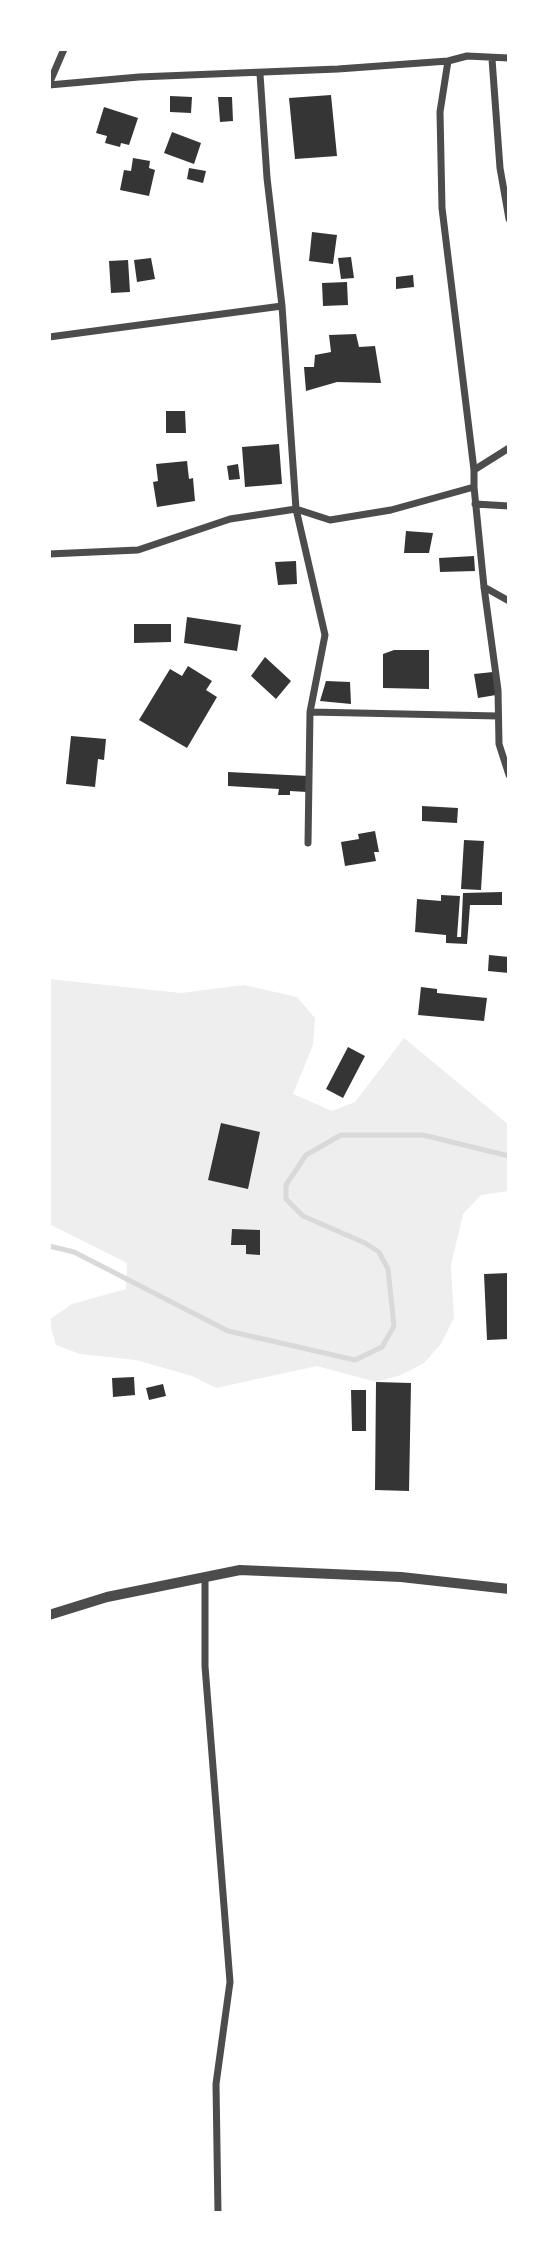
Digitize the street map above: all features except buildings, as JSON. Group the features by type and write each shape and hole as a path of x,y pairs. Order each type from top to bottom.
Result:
{"street":[{"path":"64,49 49,84 139,77 260,74 449,61 467,52 492,59 509,58"},
{"path":"492,59 500,168 509,219"},
{"path":"449,61 440,112 442,208 498,690 499,744 509,775"},
{"path":"260,74 282,306 296,509 325,635 310,712 307,843"},
{"path":"49,337 282,306"},
{"path":"474,470 509,448"},
{"path":"49,554 138,551 230,519 296,509 330,520 391,510 474,487"},
{"path":"475,504 509,506"},
{"path":"484,587 509,601"},
{"path":"310,712 498,716"},
{"path":"49,1615 107,1597 240,1570 401,1577 509,1589"},
{"path":"205,1578 205,1666 230,1982 215,2084 218,2213"}],"shaded area":[{"path":"49,979 181,993 244,985 297,997 315,1018 313,1045 293,1094 332,1111 355,1102 404,1038 509,1125 509,1191 481,1195 463,1214 451,1265 454,1318 441,1344 424,1363 401,1375 376,1382 317,1366 216,1388 192,1376 136,1360 80,1354 56,1345 49,1320 72,1304 126,1289 127,1263 49,1224"}],"waterway":[{"path":"49,1246 74,1252 228,1331 355,1360 382,1347 394,1326 388,1269 379,1252 365,1243 303,1216 286,1199 286,1185 306,1155 341,1135 423,1135 509,1156"}]}
